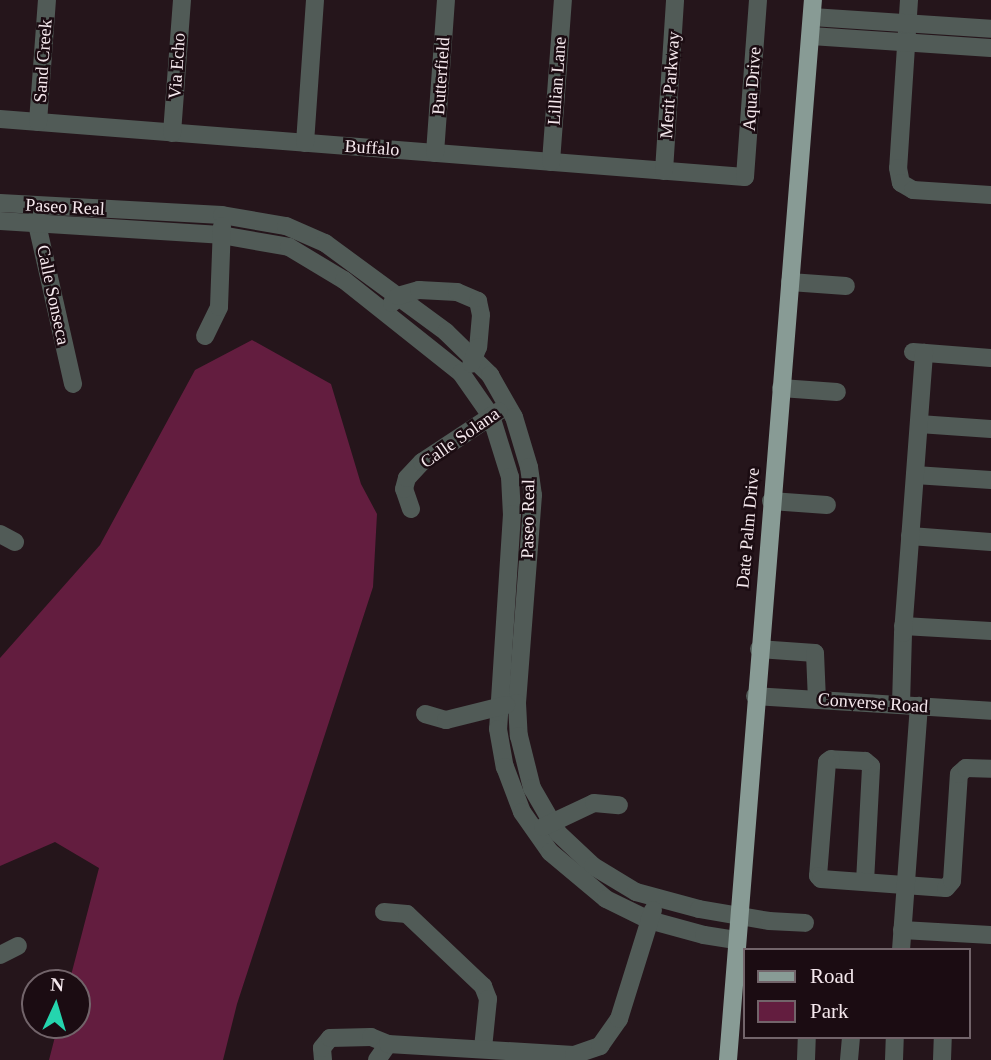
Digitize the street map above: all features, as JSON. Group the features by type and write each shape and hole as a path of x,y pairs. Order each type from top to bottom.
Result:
{"main road":[{"name":"Date Palm Drive","path":"728,1060 812,8"}],"street":[{"name":"Sand Creek","path":"38,122 47,0"},
{"name":"Via Echo","path":"172,133 182,0"},
{"path":"305,143 315,0"},
{"name":"Butterfield","path":"435,153 446,0"},
{"name":"Lillian Lane","path":"551,162 563,0"},
{"name":"Merit Parkway","path":"664,171 675,0"},
{"name":"Aqua Drive","path":"745,177 758,0"},
{"path":"909,0 898,168 901,183 913,190 991,195"},
{"path":"812,8 907,23 991,29"},
{"path":"811,36 991,48"},
{"name":"Buffalo","path":"0,119 745,177"},
{"name":"Paseo Real","path":"0,203 38,214 221,235 289,247 326,267 462,374 491,416 510,477 512,514 497,707 500,747 505,767 534,832 586,885 606,899 649,920 704,935 736,940"},
{"name":"Paseo Real","path":"0,221 38,214 222,215 255,218 306,233 346,258 446,332 490,375 508,405 529,467 533,495 517,703 527,773 551,822 575,851 607,877 657,900 738,915 804,923"},
{"name":"Calle Sonseca","path":"38,214 72,384"},
{"path":"205,336 219,307 222,215"},
{"path":"790,282 846,286"},
{"path":"384,310 398,296 418,290 457,292 478,302 481,315 476,359 462,374"},
{"path":"901,948 906,886 910,706 903,626 919,424 918,353 991,358"},
{"path":"781,388 837,392"},
{"name":"Calle Solana","path":"411,509 404,489 407,478 422,462 508,405"},
{"path":"919,424 991,429"},
{"path":"915,475 991,480"},
{"path":"772,501 827,505"},
{"path":"910,536 991,542"},
{"path":"509,554 529,556"},
{"path":"903,626 991,631"},
{"path":"759,649 815,653 817,700"},
{"name":"Converse Road","path":"755,696 991,711"},
{"path":"425,714 446,720 517,703"},
{"path":"865,882 871,766 865,761 831,759 825,768 818,876 865,882 906,886 950,886 960,774 966,768 991,769"},
{"path":"534,832 594,803 619,805"},
{"path":"323,1060 322,1048 330,1038 371,1037 388,1044 574,1055 600,1046 619,1019 657,900"},
{"path":"384,912 407,914 483,986 488,999 483,1048"},
{"path":"902,930 991,935"},
{"path":"0,955 18,946"},
{"path":"806,1060 807,1039"},
{"path":"849,1060 850,1039"},
{"path":"894,1060 895,1039"},
{"path":"942,1060 943,1039"},
{"path":"377,1060 388,1044"}],"green space":[{"path":"252,340 331,384 361,484 377,514 373,587 237,1004 223,1060 49,1060 54,1039 91,1039 91,969 73,969 99,868 55,842 0,866 0,658 100,545 195,370"}]}
